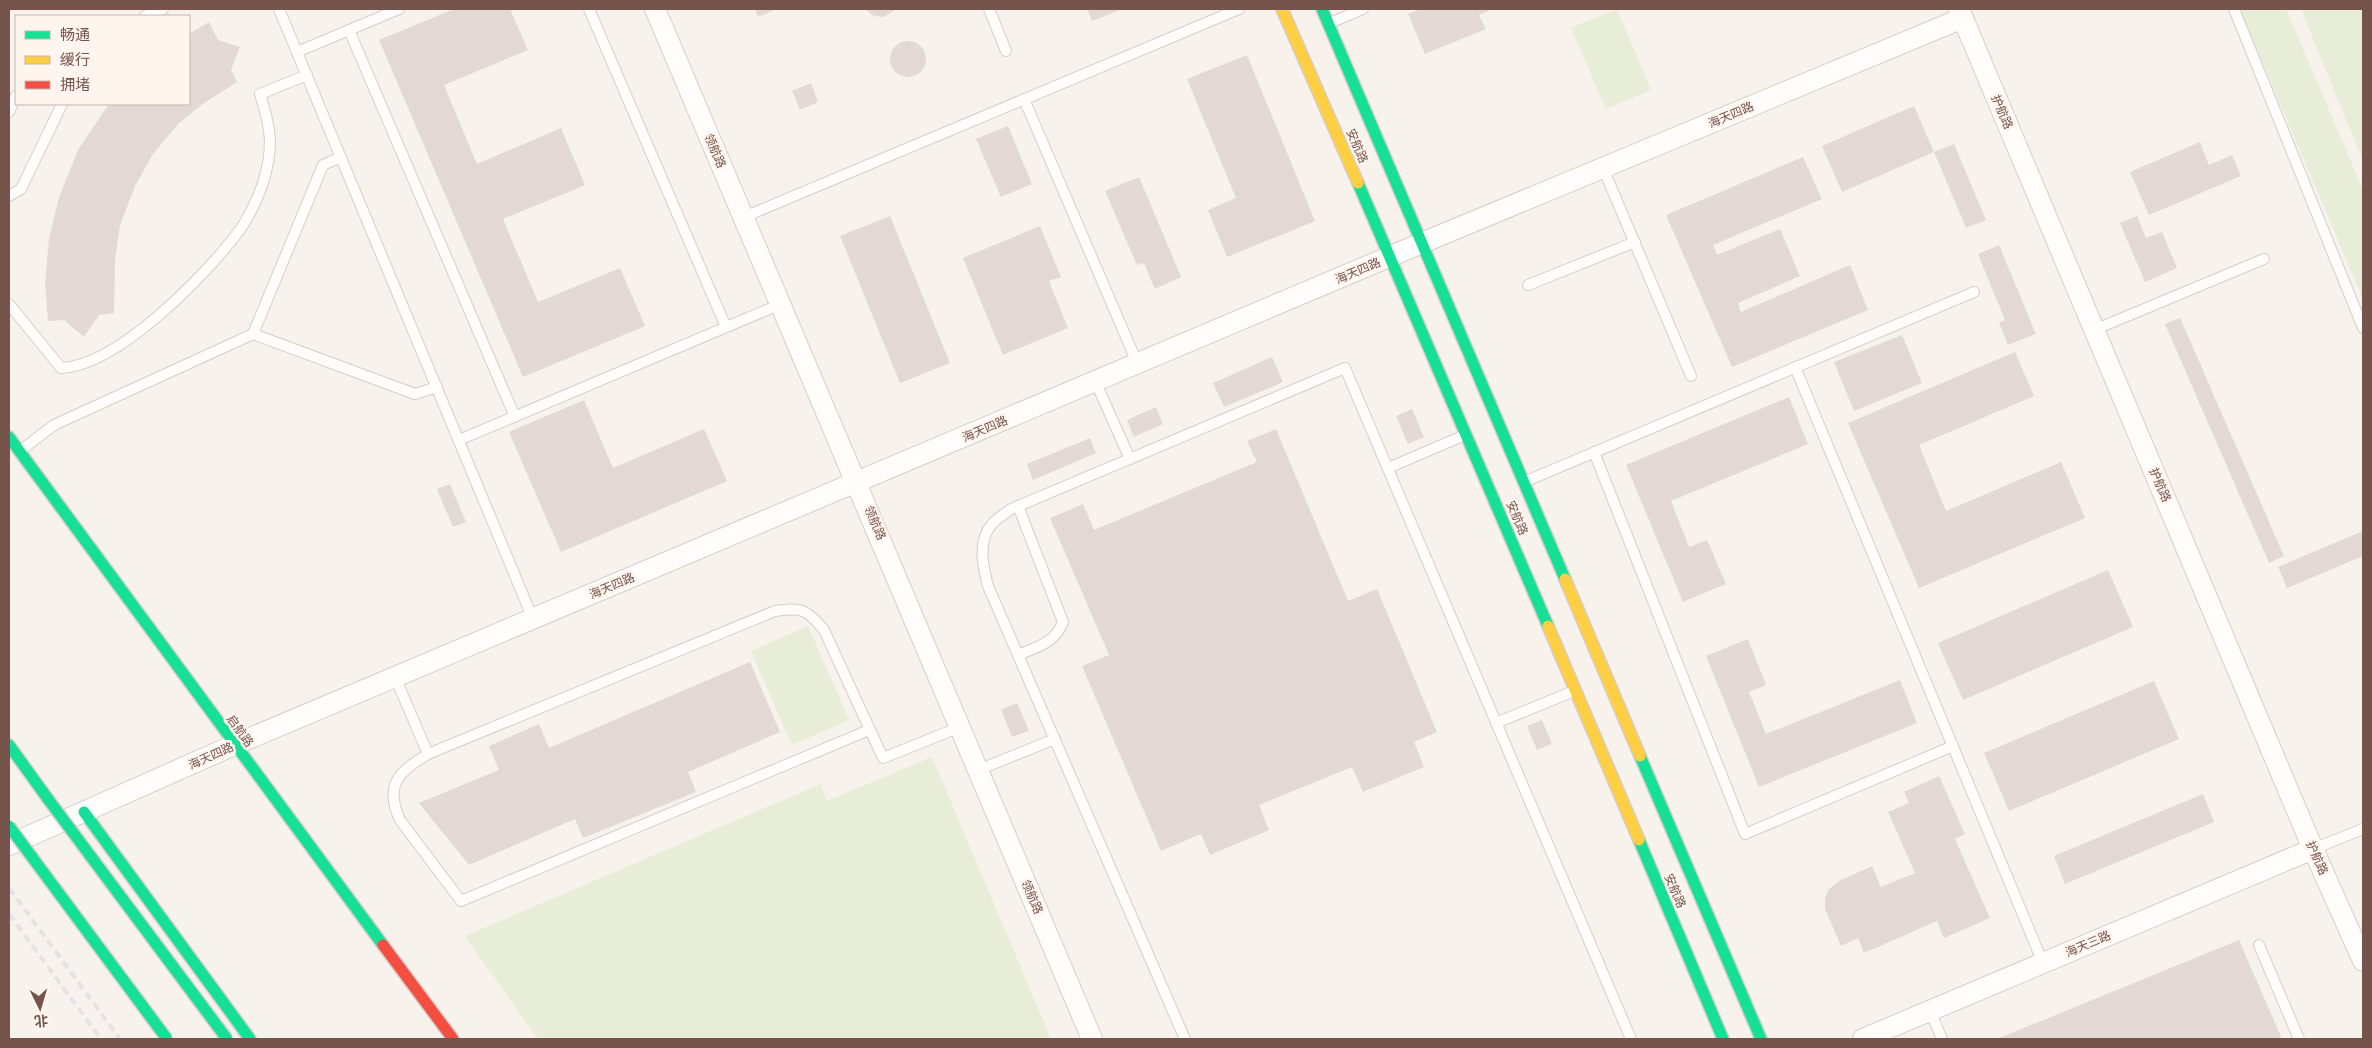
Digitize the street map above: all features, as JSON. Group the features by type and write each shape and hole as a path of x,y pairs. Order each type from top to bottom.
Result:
{"main road":[{"name":"安航路","path":"1282,9 1467,435 1723,1039"},
{"name":"安航路","path":"1322,9 1761,1039"},
{"name":"启航路","path":"9,437 234,745 453,1039"},
{"path":"9,746 227,1039"},
{"path":"84,812 250,1039"},
{"path":"9,826 167,1039"}],"street":[{"name":"领航路","path":"654,9 858,483 1092,1039"},
{"name":"海天四路","path":"9,845 234,745 1096,383 1603,168 1961,13"},
{"name":"护航路","path":"1961,13 2313,849 2363,961"},
{"name":"海天三路","path":"1863,1039 2313,849"}],"lane":[{"path":"148,15 163,9"},
{"path":"279,9 534,619"},
{"path":"297,52 399,9"},
{"path":"589,9 726,327"},
{"path":"989,9 1006,51"},
{"path":"744,217 1239,9"},
{"path":"1329,23 1363,9"},
{"path":"2234,9 2363,328"},
{"path":"350,30 515,416"},
{"path":"9,304 61,368 76,367 103,355 156,319 204,273 240,229 263,184 272,144 269,124 260,94 306,75"},
{"path":"9,112 15,98"},
{"path":"1024,99 1138,365"},
{"path":"9,196 21,189 62,105"},
{"path":"20,451 54,425 253,334 323,165 341,157"},
{"path":"1603,168 1691,376"},
{"path":"1528,285 1635,242"},
{"path":"2094,330 2264,259"},
{"path":"1524,482 1974,292"},
{"path":"459,440 781,304"},
{"path":"253,334 415,394 437,387"},
{"path":"1795,367 2043,963"},
{"path":"1186,1039 988,586 982,564 984,541 992,524 1018,506 1345,368 1630,1039"},
{"path":"1096,383 1130,459"},
{"path":"1388,468 1467,435"},
{"path":"1594,452 1745,834 1953,746"},
{"path":"1018,506 1062,622 1058,633 1051,641 1018,655"},
{"path":"869,730 461,901 400,820 394,807 393,794 397,778 406,767 428,754 775,611 795,608 813,616 824,630 883,758 960,727"},
{"path":"395,677 428,754"},
{"path":"1496,724 1575,691"},
{"path":"978,770 1055,739"},
{"path":"2313,849 2363,829"},
{"path":"2259,945 2299,1039"},
{"path":"1930,1011 1942,1039"}],"green space":[{"path":"1617,9 1651,90 1606,109 1571,28"},
{"path":"2240,9 2286,9 2363,190 2363,299"},
{"path":"2301,9 2363,9 2363,161"},
{"path":"808,626 849,720 792,745 751,651"},
{"path":"932,757 1051,1039 538,1039 465,936 821,784 827,801"}],"building":[{"path":"454,9 510,9 528,50 444,85 477,164 561,128 585,185 503,219 538,302 620,268 645,326 523,377 379,40"},
{"path":"755,9 777,9 758,17"},
{"path":"865,9 896,9 884,17 874,16"},
{"path":"1087,9 1122,9 1092,21"},
{"path":"1421,9 1493,9 1479,15 1486,29 1425,54 1408,14"},
{"path":"209,22 218,40 240,47 231,70 237,82 204,103 179,123 153,154 135,186 120,225 115,260 114,313 99,315 84,337 64,320 48,321 45,284 49,239 59,197 78,150 108,105 190,105 190,33"},
{"path":"908,41 915,42 921,46 925,52 925,66 921,72 915,76 908,77 901,76 895,72 891,66 890,59 891,52 895,46 901,42"},
{"path":"1247,55 1315,221 1227,257 1208,210 1236,198 1187,79"},
{"path":"811,83 818,102 800,110 792,91"},
{"path":"1914,106 1934,152 1842,192 1822,146"},
{"path":"1008,126 1032,184 1001,197 976,139"},
{"path":"2200,142 2209,165 2232,155 2241,176 2149,215 2130,172"},
{"path":"1954,144 1986,220 1966,228 1934,152"},
{"path":"1803,157 1822,199 1713,245 1717,255 1780,229 1800,276 1738,303 1741,312 1850,265 1868,310 1732,367 1666,215"},
{"path":"1139,177 1181,277 1155,289 1144,263 1137,265 1105,191"},
{"path":"890,216 950,363 900,383 840,236"},
{"path":"2137,216 2146,238 2162,232 2177,268 2145,282 2120,223"},
{"path":"1040,226 1061,277 1049,281 1068,328 1003,355 963,258"},
{"path":"1999,245 2036,334 2008,345 1999,323 2005,320 1978,254"},
{"path":"2180,318 2284,556 2269,563 2165,324"},
{"path":"1902,335 1922,383 1854,411 1834,362"},
{"path":"2015,352 2034,396 1919,445 1946,511 2061,462 2085,518 1919,588 1848,423"},
{"path":"1272,357 1283,382 1224,407 1213,383"},
{"path":"1789,397 1808,444 1671,501 1689,547 1707,540 1726,584 1683,602 1626,465"},
{"path":"584,400 613,468 704,429 727,481 561,552 509,432"},
{"path":"1156,407 1163,424 1134,437 1127,420"},
{"path":"1412,409 1424,437 1408,444 1396,416"},
{"path":"1276,429 1348,601 1377,589 1437,732 1414,742 1424,767 1363,792 1352,767 1259,805 1269,830 1210,855 1201,834 1161,851 1082,666 1109,655 1050,518 1083,504 1094,530 1257,462 1247,441"},
{"path":"1090,438 1096,453 1033,480 1027,464"},
{"path":"450,484 466,522 453,527 437,489"},
{"path":"2363,531 2363,556 2287,588 2278,567"},
{"path":"2108,570 2133,627 1963,700 1938,643"},
{"path":"1748,639 1766,685 1749,692 1766,734 1900,680 1917,723 1759,787 1706,656"},
{"path":"750,662 780,732 688,772 696,792 583,838 575,819 469,865 419,803 499,770 489,746 539,724 549,748"},
{"path":"2154,681 2179,739 2009,811 1984,753"},
{"path":"1017,703 1029,731 1012,737 1001,710"},
{"path":"1542,720 1552,744 1537,750 1527,726"},
{"path":"1939,776 1965,834 1955,839 1990,918 1944,938 1937,921 1864,953 1858,938 1841,946 1825,909 1825,898 1829,889 1839,881 1872,866 1881,887 1915,873 1888,812 1909,803 1904,792"},
{"path":"2203,794 2214,822 2065,884 2054,856"},
{"path":"2239,940 2282,1039 1997,1039"}],"railway":[{"path":"9,888 120,1039"},
{"path":"9,914 101,1039"}],"traffic: fast":[{"path":"1322,9 1565,579"},
{"path":"1358,183 1548,626"},
{"path":"9,437 383,945"},
{"path":"9,745 48,799"},
{"path":"1640,756 1761,1039"},
{"path":"48,799 227,1039"},
{"path":"84,812 250,1039"},
{"path":"9,826 167,1039"},
{"path":"1639,840 1723,1039"}],"traffic: slow":[{"path":"1282,9 1358,183"},
{"path":"1565,579 1640,756"},
{"path":"1548,626 1639,840"}],"traffic: jam":[{"path":"383,945 453,1039"}]}
